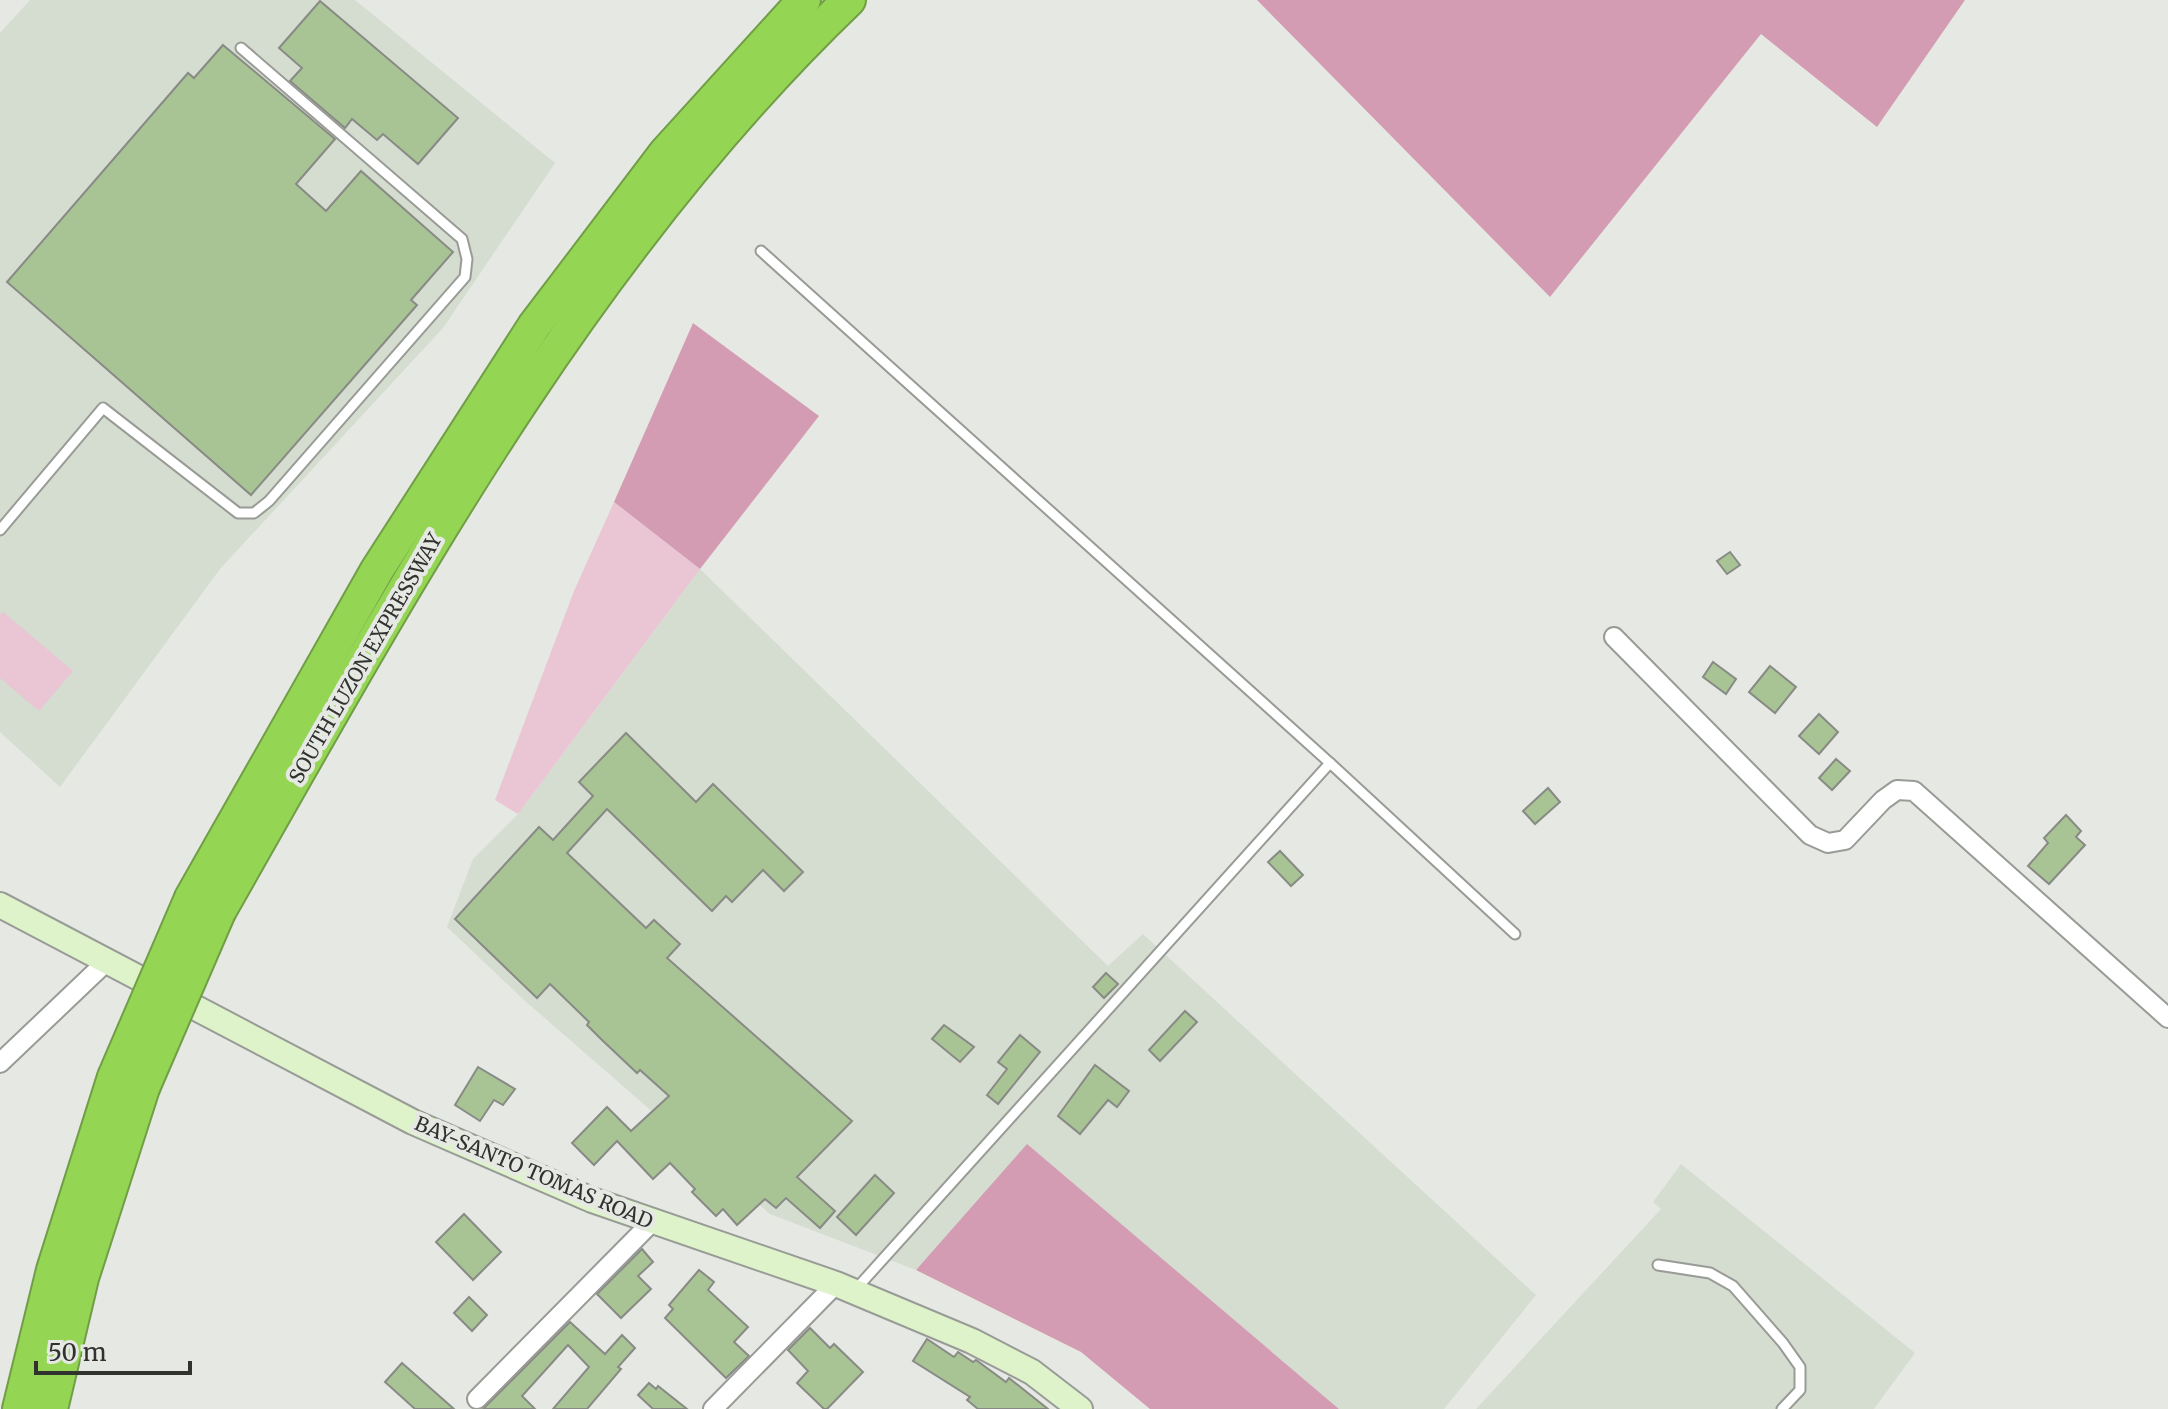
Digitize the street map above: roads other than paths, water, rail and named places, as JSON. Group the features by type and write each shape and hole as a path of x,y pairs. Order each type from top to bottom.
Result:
{"highway":[{"name":"SOUTH LUZON EXPRESSWAY","path":"19,1409 53,1270 128,1083 205,905 377,570 534,326 666,152 804,0"},
{"name":"SOUTH LUZON EXPRESSWAY","path":"205,905 560,343 690,172 812,35 849,0"},
{"name":"SOUTH LUZON EXPRESSWAY","path":"51,1409 128,1083"}],"main road":[{"name":"BAY-SANTO TOMAS ROAD","path":"0,905 105,963 413,1122 592,1200 845,1288 972,1341 1032,1372 1080,1409"}],"street":[{"path":"1614,637 1810,835 1828,843 1845,840 1883,800 1897,790 1914,791 2168,1018"},
{"path":"0,1063 105,963"},
{"path":"477,1399 652,1222"},
{"path":"713,1409 845,1288"}],"lane":[{"path":"0,530 103,408 238,513 254,513 269,501 465,277 467,259 462,239 241,48"},
{"path":"761,251 1330,763 1515,934"},
{"path":"845,1288 1330,763"},
{"path":"1658,1265 1710,1273 1733,1286 1783,1343 1800,1367 1800,1390 1782,1409"}]}
